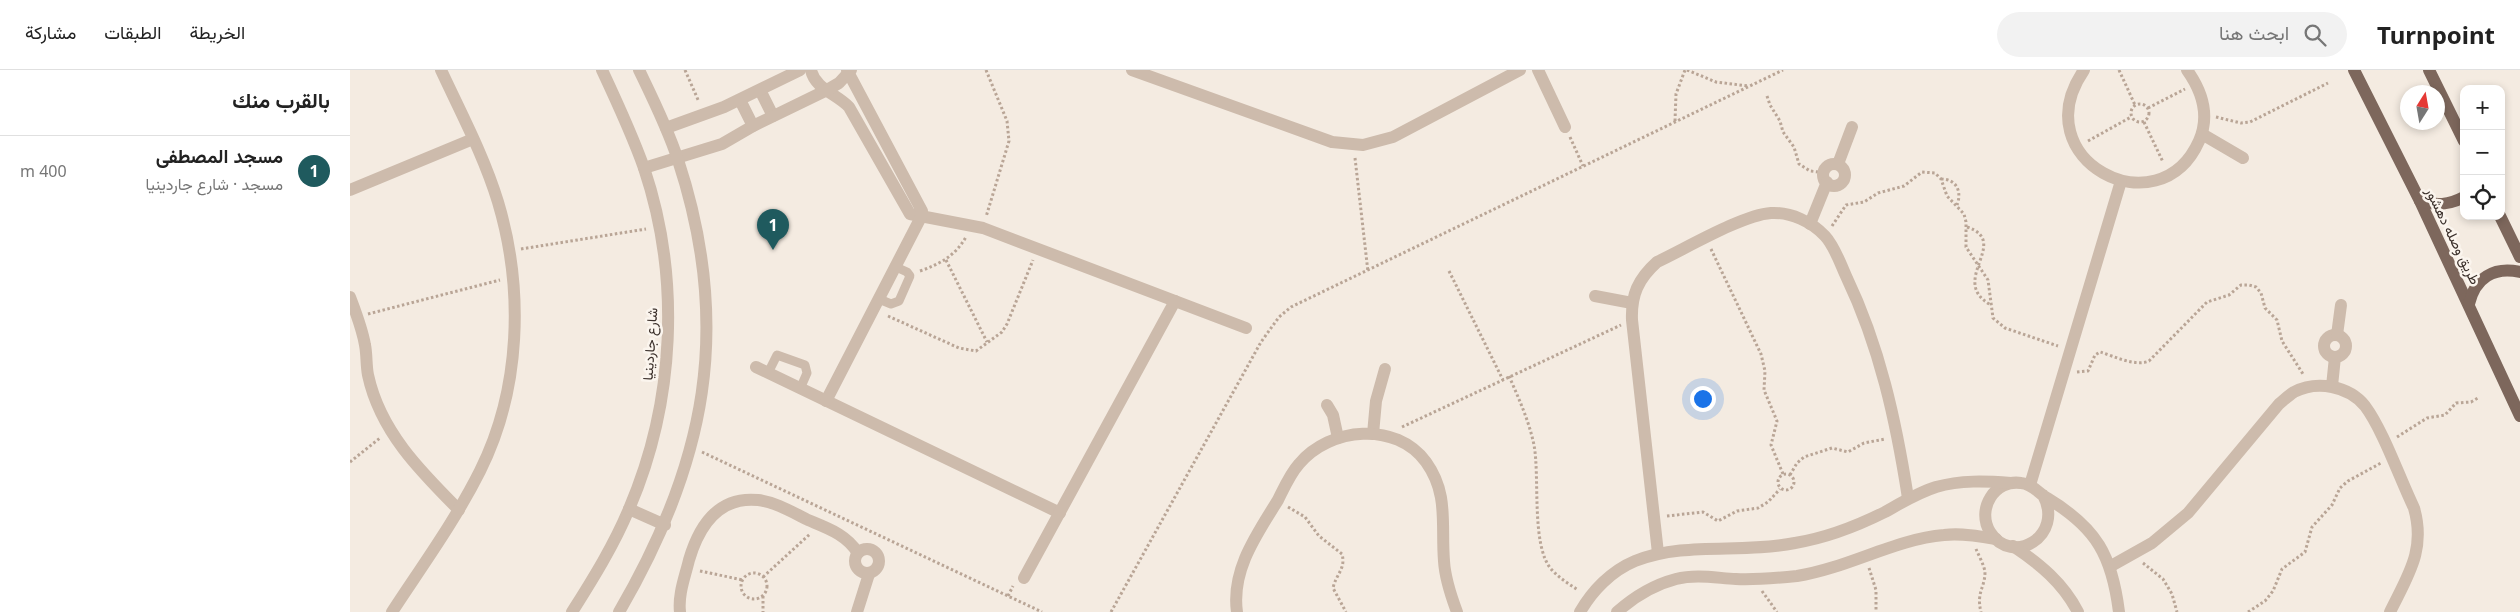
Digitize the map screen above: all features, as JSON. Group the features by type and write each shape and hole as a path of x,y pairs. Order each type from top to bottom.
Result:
{"main road":[{"name":"طريق وصله دهشور","path":"2354,70 2420,201 2520,416"},
{"path":"2429,70 2460,133"},
{"path":"2420,201 2438,205 2460,199"},
{"path":"2502,220 2520,257"},
{"path":"2468,304 2476,286 2491,273 2500,270 2520,272"}],"street":[{"path":"392,612 459,510 481,469 491,444 509,382 514,337 513,277 510,251 498,201 473,139 441,70"},
{"name":"شارع جاردينيا","path":"572,612 610,550 629,509 648,457 659,411 668,349 668,302 659,227 644,168 626,119 602,70"},
{"path":"619,612 646,566 665,525 685,471 699,415 706,357 707,312 696,222 678,160 666,128 639,70"},
{"path":"666,128 740,100 800,70"},
{"path":"811,70 814,80 849,108 910,214 977,227 1246,328"},
{"path":"1132,70 1332,142 1363,145 1393,137 1520,70"},
{"path":"1538,70 1565,127"},
{"path":"2084,70 2075,84 2069,99 2067,116 2070,132 2076,147 2087,163 2103,174 2121,182 2138,183 2154,181 2170,174 2184,164 2195,150 2202,134 2204,117 2202,99 2196,82 2187,70"},
{"path":"644,168 678,160 722,144 753,126 828,90 849,71 921,206 921,217 826,401"},
{"path":"760,90 773,116"},
{"path":"740,100 753,126"},
{"path":"1838,164 1852,127"},
{"path":"2202,134 2242,158"},
{"path":"350,190 473,139"},
{"path":"1825,178 1833,186 1842,182 1845,172 1838,164"},
{"path":"1810,224 1829,165 1838,164"},
{"path":"2030,485 2121,182"},
{"path":"1658,553 1632,320 1632,304 1636,287 1644,273 1657,262 1752,217 1772,213 1792,215 1810,224 1825,237 1854,293 1870,332 1883,373 1908,498"},
{"path":"1594,296 1632,304"},
{"path":"350,297 358,317 365,345 368,375 380,410 398,443 421,472 459,510"},
{"path":"1024,578 1175,301"},
{"path":"2332,386 2335,357 2342,354 2346,347 2344,339 2337,335 2341,305"},
{"path":"756,368 1060,513"},
{"path":"1379,434 1376,401 1385,369"},
{"path":"2111,566 2132,556 2171,529 2188,513 2279,404 2294,392 2312,386 2332,386 2350,393 2364,406 2414,508 2419,535 2414,563 2390,612"},
{"path":"1327,405 1335,421 1338,438"},
{"path":"1237,612 1237,588 1241,567 1250,547 1299,464 1317,448 1338,438 1362,433 1379,434 1408,444 1425,461 1438,481 1444,504 1444,562 1457,612"},
{"path":"1580,612 1589,597 1616,572 1632,562 1658,553 1680,549 1765,548 1796,543 1856,525 1908,498 1935,488 1960,482 1986,481 2030,485 2084,524 2100,544 2111,566 2119,612"},
{"path":"1996,539 1986,524 1986,507 1995,491 2011,483"},
{"path":"2013,546 2031,543 2045,531 2049,513 2043,495"},
{"path":"680,612 680,595 695,541 702,526 712,514 726,506 742,501 758,500 774,504 848,540 858,553"},
{"path":"629,509 665,525"},
{"path":"1617,612 1632,598 1653,586 1678,578 1707,576 1757,579 1798,576 1862,559 1918,539 1944,535 1970,535 1996,539 2013,546 2036,561 2056,579 2078,612"},
{"path":"857,612 869,574 878,567 878,555 868,549 858,553 854,560 856,567 861,572 869,574"}],"lane":[{"path":"876,304 897,304 909,279 909,274 896,267"},
{"path":"768,373 777,355 805,366 807,373 800,389"}],"path":[{"path":"685,70 705,114"},
{"path":"909,274 946,260 977,227 1009,141 1007,121 986,70"},
{"path":"1675,121 1676,94 1686,70 1716,82 1750,86"},
{"path":"1111,612 1269,329 1290,307 1368,272 1783,70"},
{"path":"2119,70 2136,105"},
{"path":"2148,108 2196,82"},
{"path":"2204,117 2221,117 2241,123 2250,122 2328,83"},
{"path":"1767,96 1780,121 1783,132 1794,147 1799,164 1825,178"},
{"path":"2143,104 2148,108 2148,119 2144,122 2136,122 2131,117 2131,110 2136,105 2143,104"},
{"path":"2076,147 2131,117"},
{"path":"2144,122 2170,174"},
{"path":"1565,127 1583,166"},
{"path":"1363,145 1355,155 1354,163 1368,272"},
{"path":"1825,237 1846,205 1864,202 1878,193 1904,186 1922,172 1930,171 1941,179 1948,179 1957,186 1960,192 1956,205"},
{"path":"1941,179 1944,190 1964,214 1967,227 1966,247 1988,280 1993,318 2005,328 2070,350"},
{"path":"510,251 659,227"},
{"path":"1967,227 1973,229 1983,239 1985,252 1974,276 1975,288 1981,298 1992,305"},
{"path":"1706,238 1761,354 1765,371 1764,390 1777,421 1770,445 1784,474 1790,476 1794,481 1792,488 1787,491 1780,489"},
{"path":"876,304 968,351 976,351 1002,332 1007,324 1037,249"},
{"path":"946,260 987,343"},
{"path":"1449,271 1503,380"},
{"path":"358,317 513,277"},
{"path":"2064,371 2088,371 2095,355 2100,352 2143,364 2149,361 2207,302 2229,295 2236,287 2249,285 2256,287 2261,293 2265,308 2277,320 2282,342 2312,386"},
{"path":"1379,434 1503,380 1632,320"},
{"path":"1509,376 1527,419 1534,446 1539,531 1542,548 1550,568 1564,581 1589,597"},
{"path":"2384,444 2427,418 2445,415 2456,403 2471,402 2478,398"},
{"path":"350,462 391,430"},
{"path":"1790,476 1797,463 1804,457 1832,448 1848,452 1864,443 1897,436"},
{"path":"691,446 1042,612"},
{"path":"2248,612 2265,601 2282,569 2305,552 2312,527 2332,505 2340,488 2348,481 2391,458"},
{"path":"1780,489 1778,479 1784,474"},
{"path":"1654,518 1696,511 1703,512 1718,521 1737,511 1758,508 1768,502 1780,489"},
{"path":"1276,502 1305,517 1319,536 1342,554 1343,567 1334,580 1333,588 1346,612"},
{"path":"763,577 820,525"},
{"path":"1970,535 1985,571 1979,590 1981,612"},
{"path":"2132,556 2153,569 2163,579 2172,594 2177,612"},
{"path":"1862,559 1869,568 1876,590 1876,612"},
{"path":"687,568 743,580 754,574 763,577"},
{"path":"763,577 767,588 763,596 763,612"},
{"path":"1757,579 1766,600 1776,612"},
{"path":"743,580 742,589 746,596 754,599 763,596"}],"place":[{"name":"مسجد المصطفى","path":"773,250"}]}
